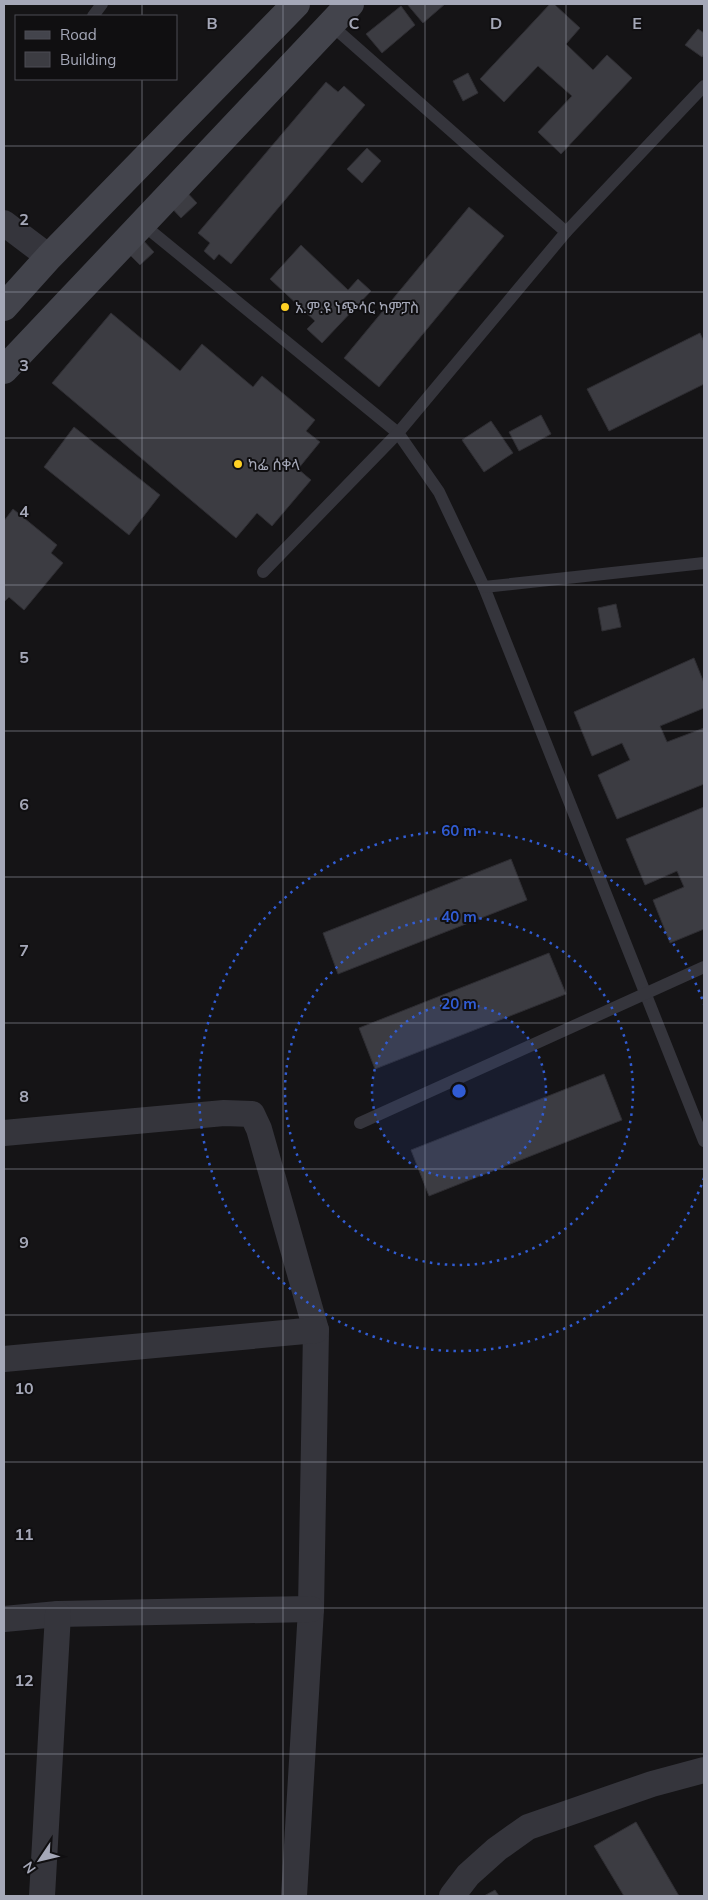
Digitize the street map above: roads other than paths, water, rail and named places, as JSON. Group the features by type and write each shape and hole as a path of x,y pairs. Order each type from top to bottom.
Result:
{"main road":[{"path":"4,307 49,257 296,4"},
{"path":"4,370 350,4"}],"street":[{"path":"4,223 49,257"},
{"path":"4,1133 224,1113 252,1114 259,1129 316,1330 311,1609 294,1896"},
{"path":"4,1359 316,1330"},
{"path":"4,1619 58,1614 311,1609"},
{"path":"42,1896 58,1614"},
{"path":"452,1896 468,1875 497,1849 528,1828 652,1784 704,1770"}],"lane":[{"path":"94,15 102,4"},
{"path":"330,24 566,232"},
{"path":"264,572 398,433 566,232 704,86"},
{"path":"141,223 398,433 439,492 484,587 704,1141"},
{"path":"484,587 704,562"},
{"path":"360,1123 704,967"}],"place":[{"name":"አ.ም.ዩ ነጭሳር ካምፓስ","path":"285,307"},
{"name":"ካፌ ሰቀላ","path":"238,464"}]}
